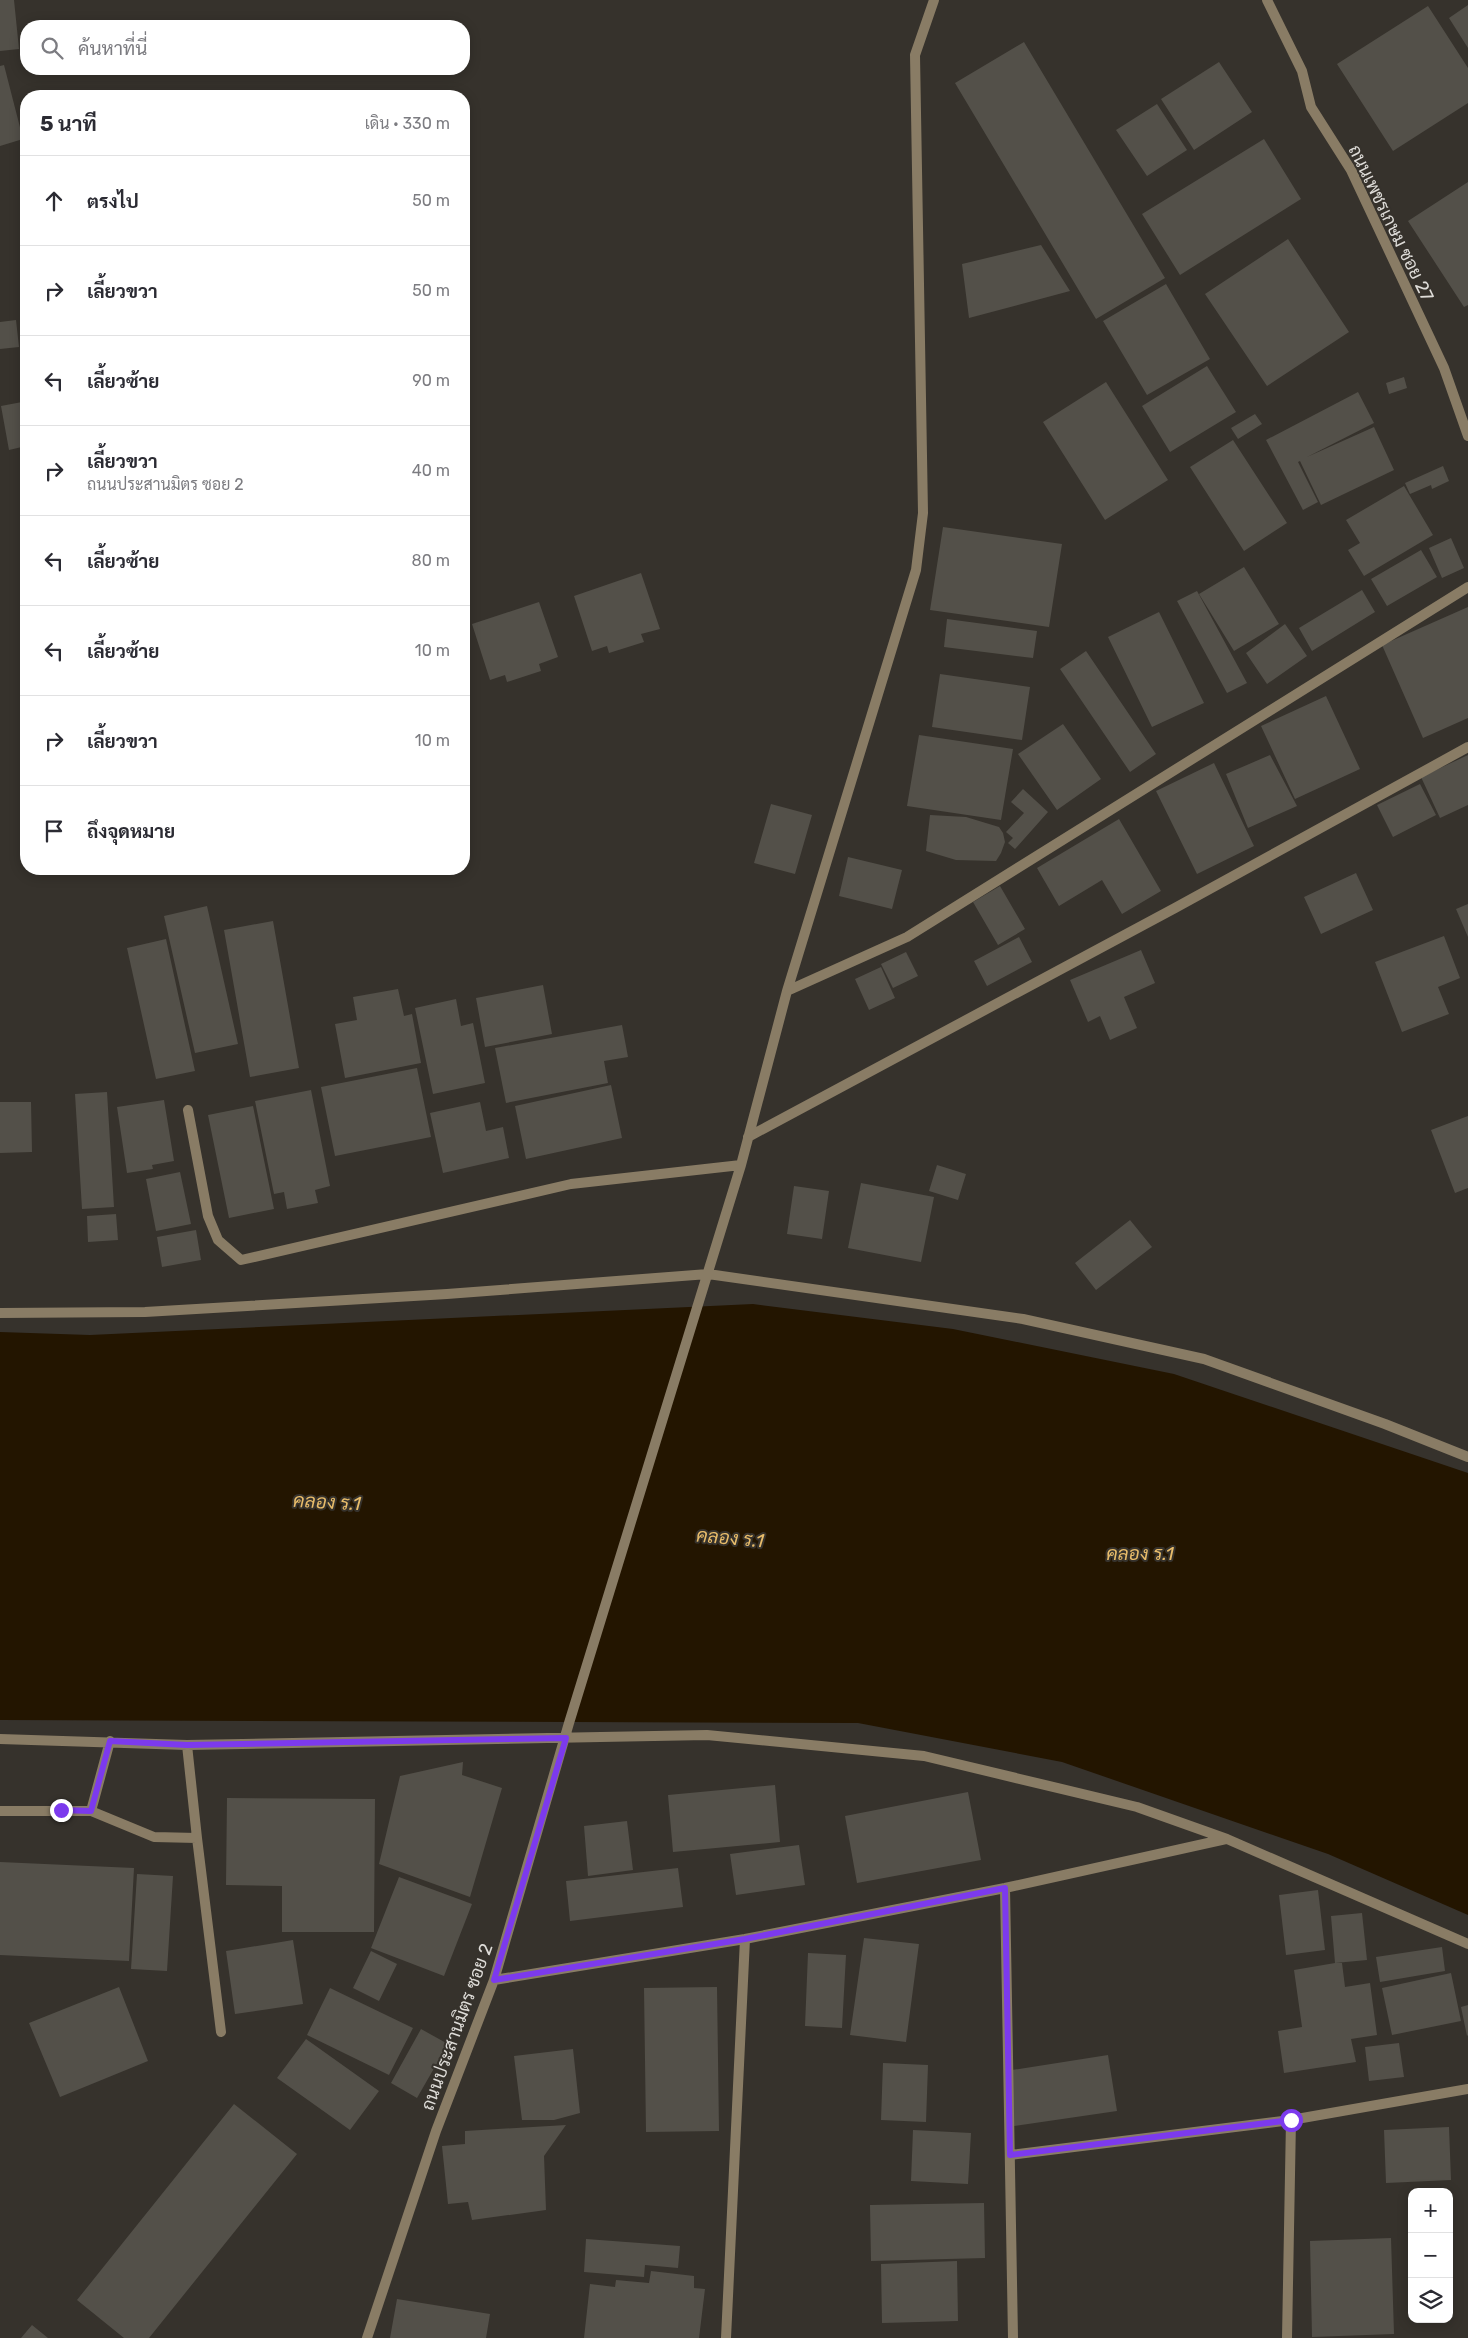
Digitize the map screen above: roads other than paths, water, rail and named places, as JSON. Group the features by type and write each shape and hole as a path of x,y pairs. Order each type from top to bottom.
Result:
{"street":[{"name":"ถนนประสานมิตร ซอย 2","path":"367,2338 436,2131 494,1980 569,1724 741,1165 787,991 916,570 923,513 915,55 934,0"},
{"name":"ถนนเพชรเกษม ซอย 27","path":"1267,0 1302,71 1310,107 1351,170 1444,368 1468,436"},
{"path":"787,991 906,937 1468,587"},
{"path":"748,1137 1468,747"},
{"path":"188,1110 208,1216 218,1240 241,1260 571,1184 741,1165"},
{"path":"0,1313 154,1311 457,1293 708,1274 1023,1319 1204,1359 1468,1456"},
{"path":"0,1739 110,1741 187,1745 706,1735 924,1756 1138,1807 1227,1839 1468,1944"},
{"path":"91,1811 110,1741"},
{"path":"187,1745 221,2032"},
{"path":"0,1811 91,1811 154,1837 197,1838"},
{"path":"494,1980 745,1939 1005,1888 1227,1839"},
{"path":"1005,1888 1012,2338"},
{"path":"726,2338 745,1939"},
{"path":"1010,2155 1291,2120 1468,2089"},
{"path":"1287,2338 1291,2120"}],"water":[{"name":"คลอง ร.1","path":"753,1304 953,1329 1174,1374 1468,1473 1468,1915 1328,1854 1062,1762 858,1723 0,1720 0,1332 90,1335"}]}
